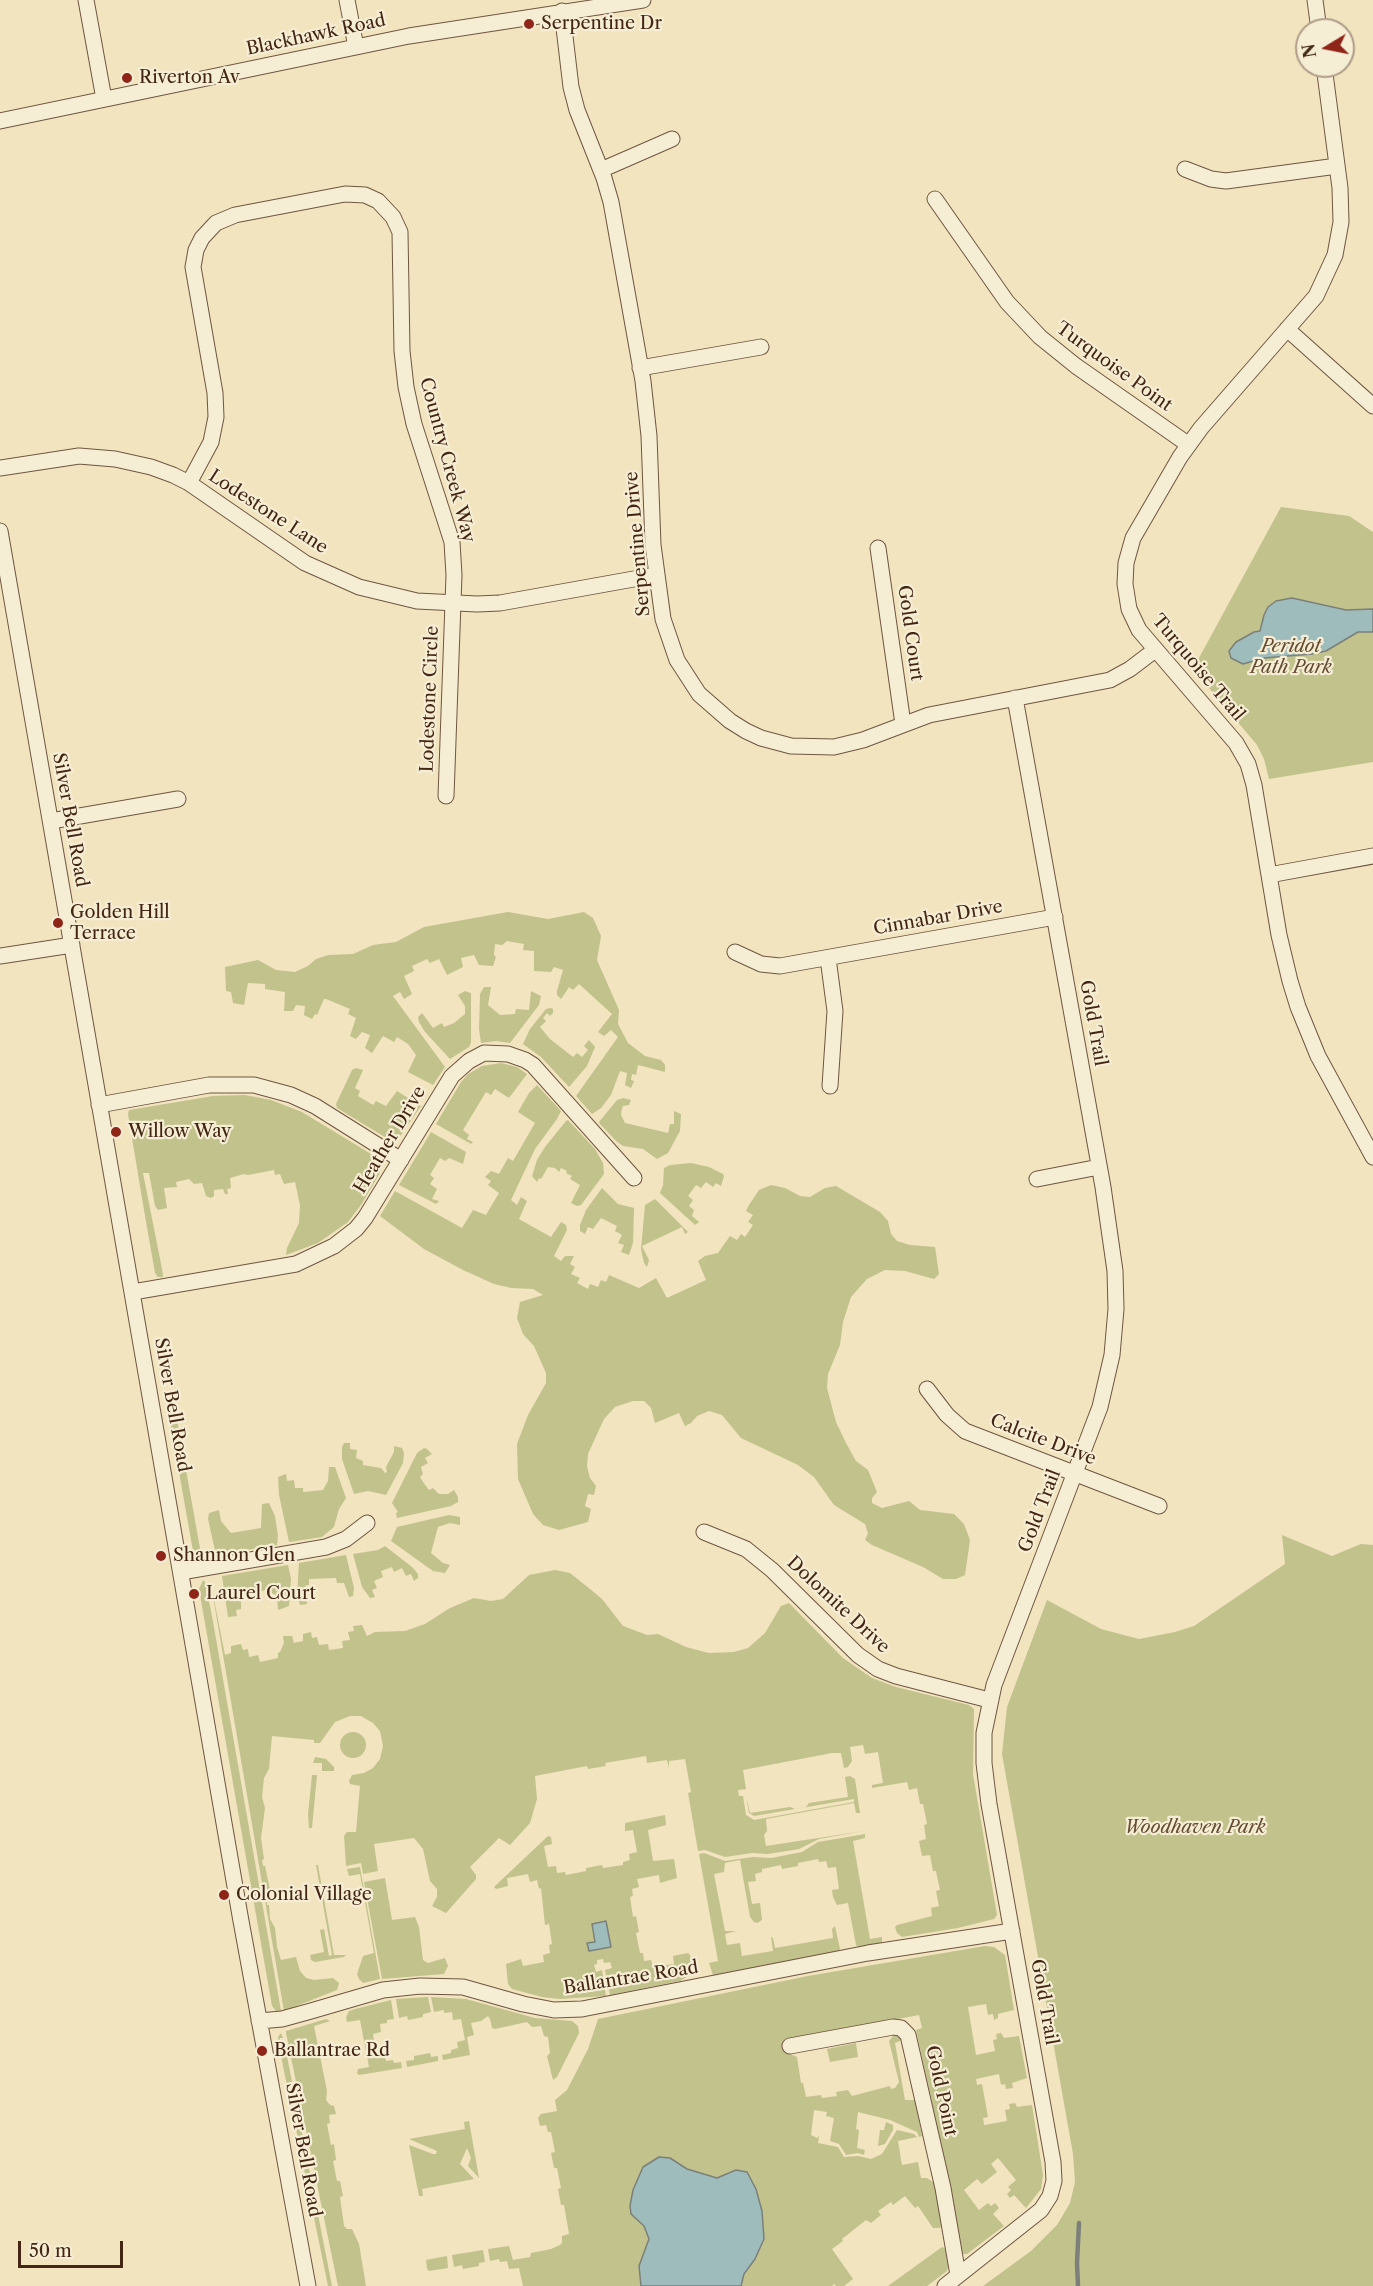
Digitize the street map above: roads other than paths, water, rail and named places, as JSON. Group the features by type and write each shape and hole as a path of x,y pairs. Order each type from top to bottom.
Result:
{"street":[{"path":"86,0 104,99"},
{"path":"347,0 356,47"},
{"name":"Blackhawk Road","path":"0,122 454,28 639,0"},
{"path":"1315,0 1317,18"},
{"name":"Serpentine Drive","path":"562,11 570,79 577,110 611,202 640,368 649,436 656,575 666,634 682,671 699,694 746,731 761,738 791,746 826,748 863,740 903,724 946,711 1110,680 1130,669 1155,650"},
{"name":"Turquoise Trail","path":"1326,78 1337,166 1341,222 1335,255 1316,296 1221,404 1189,445 1140,524 1126,563 1125,584 1129,609 1139,630 1244,755 1254,785 1284,960 1298,1007 1318,1056 1373,1157"},
{"path":"601,170 672,139"},
{"path":"1185,169 1210,179 1226,181 1337,166"},
{"name":"Country Creek Way","path":"189,483 211,442 216,417 215,393 193,267 196,250 202,238 216,223 235,215 345,194 360,194 372,198 389,211 400,232 404,376 414,424 452,542 453,604"},
{"name":"Turquoise Point","path":"935,199 1007,302 1040,337 1076,366 1189,445"},
{"path":"1287,329 1373,406"},
{"path":"640,368 761,347"},
{"name":"Lodestone Lane","path":"0,468 68,457 102,458 145,465 189,483 305,563 374,592 410,600 453,604 500,603 656,575"},
{"name":"Silver Bell Road","path":"0,531 259,2021 308,2286"},
{"name":"Gold Court","path":"878,548 903,724"},
{"name":"Lodestone Circle","path":"446,796 453,604"},
{"name":"Gold Trail","path":"945,2286 1041,2210 1047,2203 1054,2181 1053,2162 984,1772 984,1740 989,1700 1001,1664 1105,1390 1114,1333 1115,1271 1100,1167 1015,698"},
{"path":"51,821 178,799"},
{"path":"1269,875 1373,856"},
{"name":"Cinnabar Drive","path":"735,952 771,966 828,958 1055,917"},
{"path":"0,956 72,945"},
{"path":"828,958 835,1011 830,1086"},
{"name":"Heather Drive","path":"133,1292 285,1267 319,1254 340,1242 356,1229 374,1205 459,1068 478,1055 500,1052 517,1056 533,1065 634,1178"},
{"path":"99,1105 209,1085 254,1085 291,1095 315,1106 401,1160"},
{"path":"1037,1179 1100,1167"},
{"name":"Calcite Drive","path":"927,1389 965,1431 1159,1506"},
{"path":"181,1572 326,1547 345,1539 367,1523"},
{"name":"Dolomite Drive","path":"704,1532 746,1549 772,1570 858,1655 878,1669 896,1676 989,1700"},
{"name":"Ballantrae Road","path":"259,2021 282,2019 382,1990 420,1986 463,1988 554,2010 582,2009 868,1953 1012,1931"},
{"name":"Gold Point","path":"790,2046 893,2027 901,2028 908,2035 943,2188 958,2275"}],"water":[{"path":"1292,598 1346,610 1373,609 1373,632 1358,632 1326,651 1312,654 1264,658 1243,664 1231,658 1229,651 1236,642 1260,631 1268,607 1276,601"},
{"path":"606,1921 611,1947 589,1951 587,1943 595,1942 592,1924"},
{"path":"659,2157 670,2158 687,2169 717,2178 736,2170 747,2172 756,2189 762,2211 764,2239 755,2259 744,2274 741,2286 641,2286 639,2266 649,2239 644,2226 631,2214 630,2206 633,2190 643,2167"}],"waterway":[{"path":"1078,2286 1079,2223"}],"place":[{"name":"Serpentine Dr","path":"529,24"},
{"name":"Riverton Av","path":"127,78"},
{"name":"Golden Hill Terrace","path":"58,923"},
{"name":"Willow Way","path":"116,1132"},
{"name":"Shannon Glen","path":"161,1556"},
{"name":"Laurel Court","path":"194,1594"},
{"name":"Colonial Village","path":"224,1895"},
{"name":"Ballantrae Rd","path":"262,2051"}],"park label":[{"name":"Peridot Path Park","path":"1291,657"},
{"name":"Woodhaven Park","path":"1195,1828"}]}
